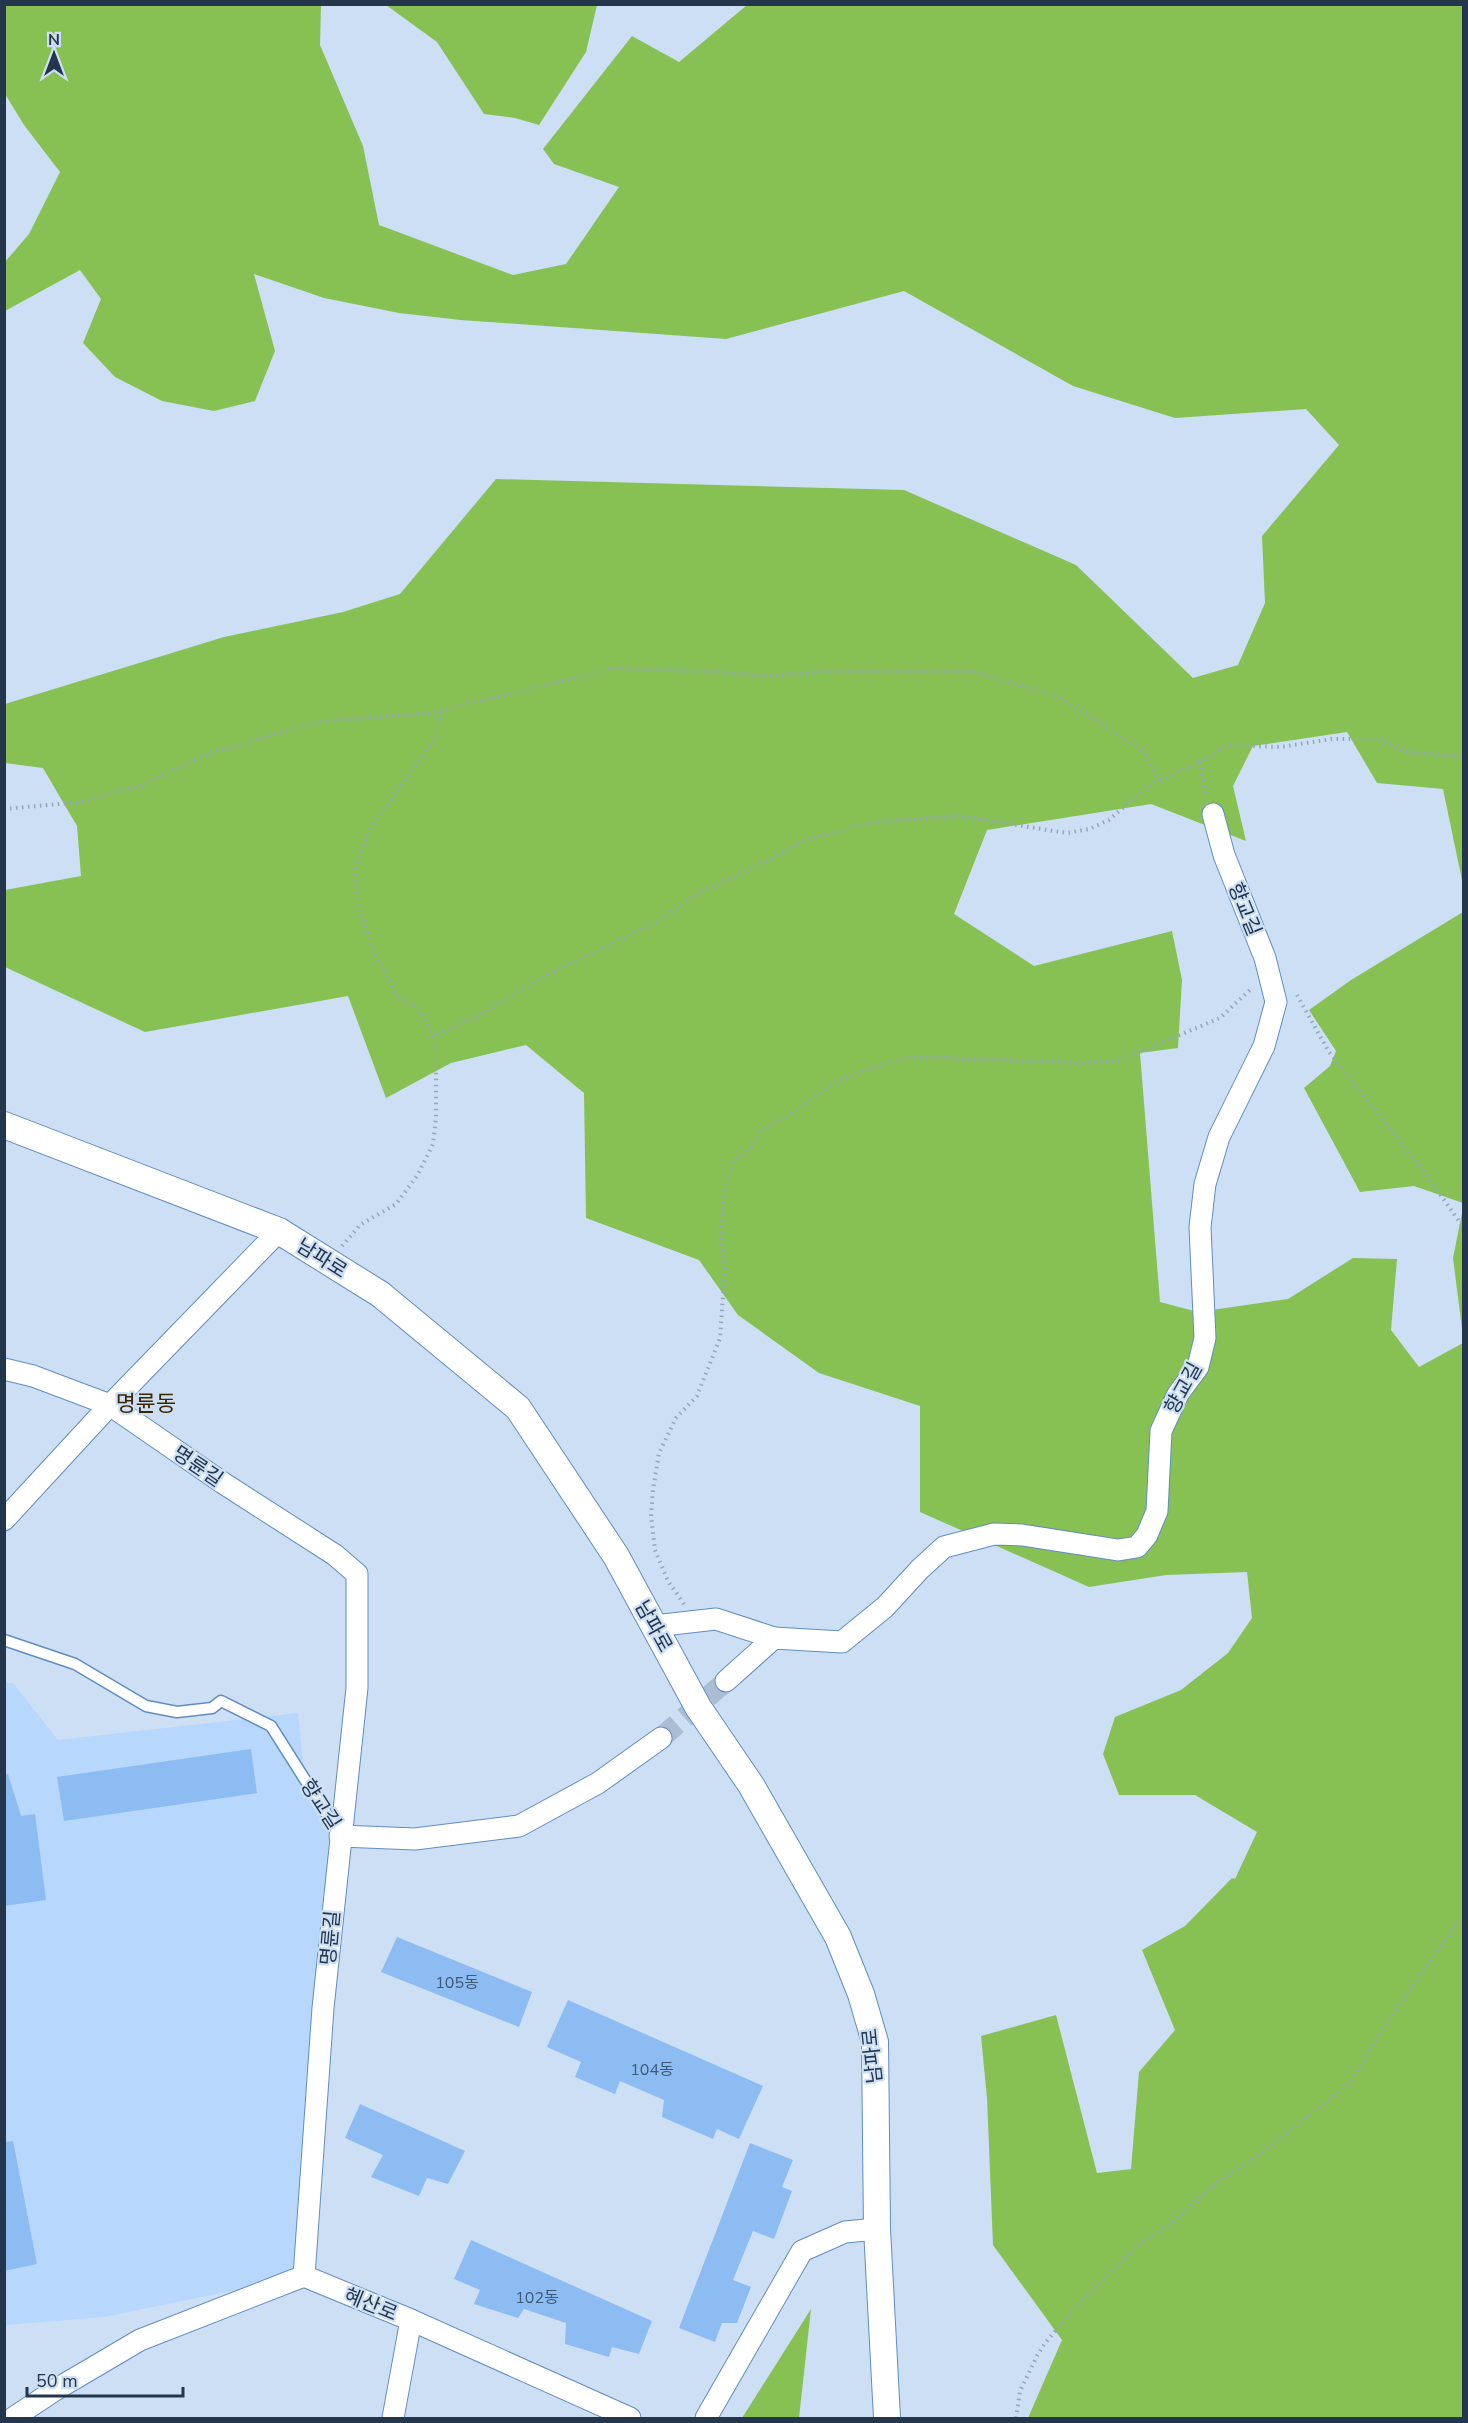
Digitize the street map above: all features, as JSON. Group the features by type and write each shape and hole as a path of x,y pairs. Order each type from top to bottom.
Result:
{"street":[{"name":"향교길","path":"654,1626 716,1619 774,1638 842,1642 885,1607 944,1546 994,1534 1022,1535 1118,1550 1137,1547 1147,1535 1157,1511 1161,1431 1178,1394 1198,1367 1205,1338 1200,1227 1205,1184 1219,1137 1264,1046 1275,1002 1267,968 1224,855 1213,814"},
{"name":"남파로","path":"4,1125 279,1232 380,1294 518,1408 616,1556 698,1707 751,1785 838,1937 861,1994 875,2042 877,2229 887,2418"},
{"path":"4,1520 110,1405 279,1232"},
{"name":"명륜길","path":"4,1369 33,1376 110,1405 223,1483 335,1555 357,1574 357,1688 340,1836 316,2091 304,2276"},
{"path":"726,1681 774,1638"},
{"name":"향교길","path":"340,1836 415,1839 519,1826 598,1783 661,1738"},
{"path":"706,2418 802,2251 845,2232 877,2229"},
{"path":"13,2418 140,2340 304,2276"},
{"name":"혜산로","path":"304,2276 411,2320 393,2418"},
{"path":"411,2320 630,2418"}],"lane":[{"name":"향교길","path":"4,1640 75,1664 146,1706 177,1712 212,1708 221,1701 271,1726 340,1836"}],"path":[{"path":"4,809 81,802 122,791 142,785 200,757 295,728 327,721 431,713 616,668 767,676 833,671 975,672 1061,698 1144,752 1159,781"},
{"path":"328,1262 360,1225 396,1204 417,1176 433,1144 436,1108 434,1036 418,1008 398,997 373,950 360,910 355,871 368,832 434,740 441,710"},
{"path":"434,1036 483,1013 547,975 656,922 699,893 770,860 800,842 850,828 888,820 959,816 1067,833 1089,829 1110,820 1148,786 1200,762 1227,745 1281,747 1332,739 1379,739 1406,752 1464,757"},
{"path":"1200,762 1205,794 1213,814"},
{"path":"698,1622 668,1581 655,1550 651,1516 659,1454 676,1418 697,1396 720,1338 725,1268 722,1233 725,1190 733,1161 750,1149 761,1130 789,1115 834,1083 885,1063 915,1058 1082,1063 1118,1061 1220,1018 1259,981 1267,968 1297,996 1329,1052 1425,1173 1464,1228"},
{"path":"1016,2418 1020,2391 1037,2356 1045,2343 1081,2301 1140,2244 1174,2221 1217,2182 1252,2160 1349,2084 1393,2013 1464,1914"}],"shaded area":[{"path":"4,1683 13,1683 58,1740 298,1713 303,1763 335,1834 304,2276 104,2317 5,2325"}],"green space":[{"path":"5,5 321,5 320,45 363,146 379,225 513,275 566,264 619,187 554,164 543,149 632,36 679,62 747,5 1463,5 1463,885 1443,789 1377,783 1347,732 1253,746 1233,786 1246,841 1151,804 987,830 954,914 1034,966 1172,931 1182,980 1178,1048 1140,1053 1160,1302 1198,1312 1288,1299 1353,1258 1397,1259 1391,1330 1419,1367 1463,1343 1463,2418 1028,2418 1062,2340 993,2245 987,2098 981,2036 1056,2015 1097,2173 1131,2169 1139,2072 1175,2030 1142,1950 1185,1926 1232,1878 1235,1879 1257,1832 1195,1795 1119,1795 1103,1754 1115,1717 1181,1690 1228,1653 1252,1618 1247,1572 1166,1575 1089,1587 920,1512 920,1406 819,1373 738,1315 699,1260 586,1218 584,1093 526,1045 451,1063 386,1098 348,996 145,1032 5,967 5,890 81,876 77,826 43,768 5,763 5,704 224,637 343,612 400,594 496,479 904,490 1076,565 1193,678 1238,665 1265,603 1262,536 1339,445 1306,409 1175,418 1073,386 904,291 726,339 461,320 399,313 324,298 254,274 275,351 255,401 214,411 162,401 115,377 83,343 101,299 80,270 5,311 5,262 29,234 60,172 24,125 5,94"},
{"path":"386,5 597,5 586,52 539,125 515,118 484,114 437,42"},
{"path":"1463,912 1463,1203 1414,1186 1360,1192 1304,1088 1330,1066 1336,1051 1309,1010 1351,980"},
{"path":"1463,1208 1463,1336 1453,1258"},
{"path":"811,2309 799,2418 742,2418"}],"building":[{"path":"251,1749 257,1793 64,1821 57,1777"},
{"path":"8,1774 21,1816 35,1814 46,1900 4,1906 4,1775"},
{"path":"397,1937 532,1992 519,2027 381,1972"},
{"path":"568,2000 763,2086 739,2139 717,2129 713,2139 662,2117 664,2100 620,2081 615,2094 575,2077 581,2062 547,2047"},
{"path":"360,2104 465,2151 448,2184 427,2178 419,2196 371,2177 383,2155 345,2138"},
{"path":"13,2141 37,2264 4,2271 4,2142"},
{"path":"750,2143 793,2160 782,2187 792,2191 774,2239 753,2231 733,2280 751,2287 737,2323 722,2323 715,2342 679,2328"},
{"path":"471,2240 652,2321 639,2354 612,2347 609,2357 565,2344 566,2323 524,2309 518,2318 474,2304 480,2290 454,2279"}],"tunnel":[{"path":"661,1738 726,1681"}],"district":[{"name":"명륜동","path":"146,1403"}]}
